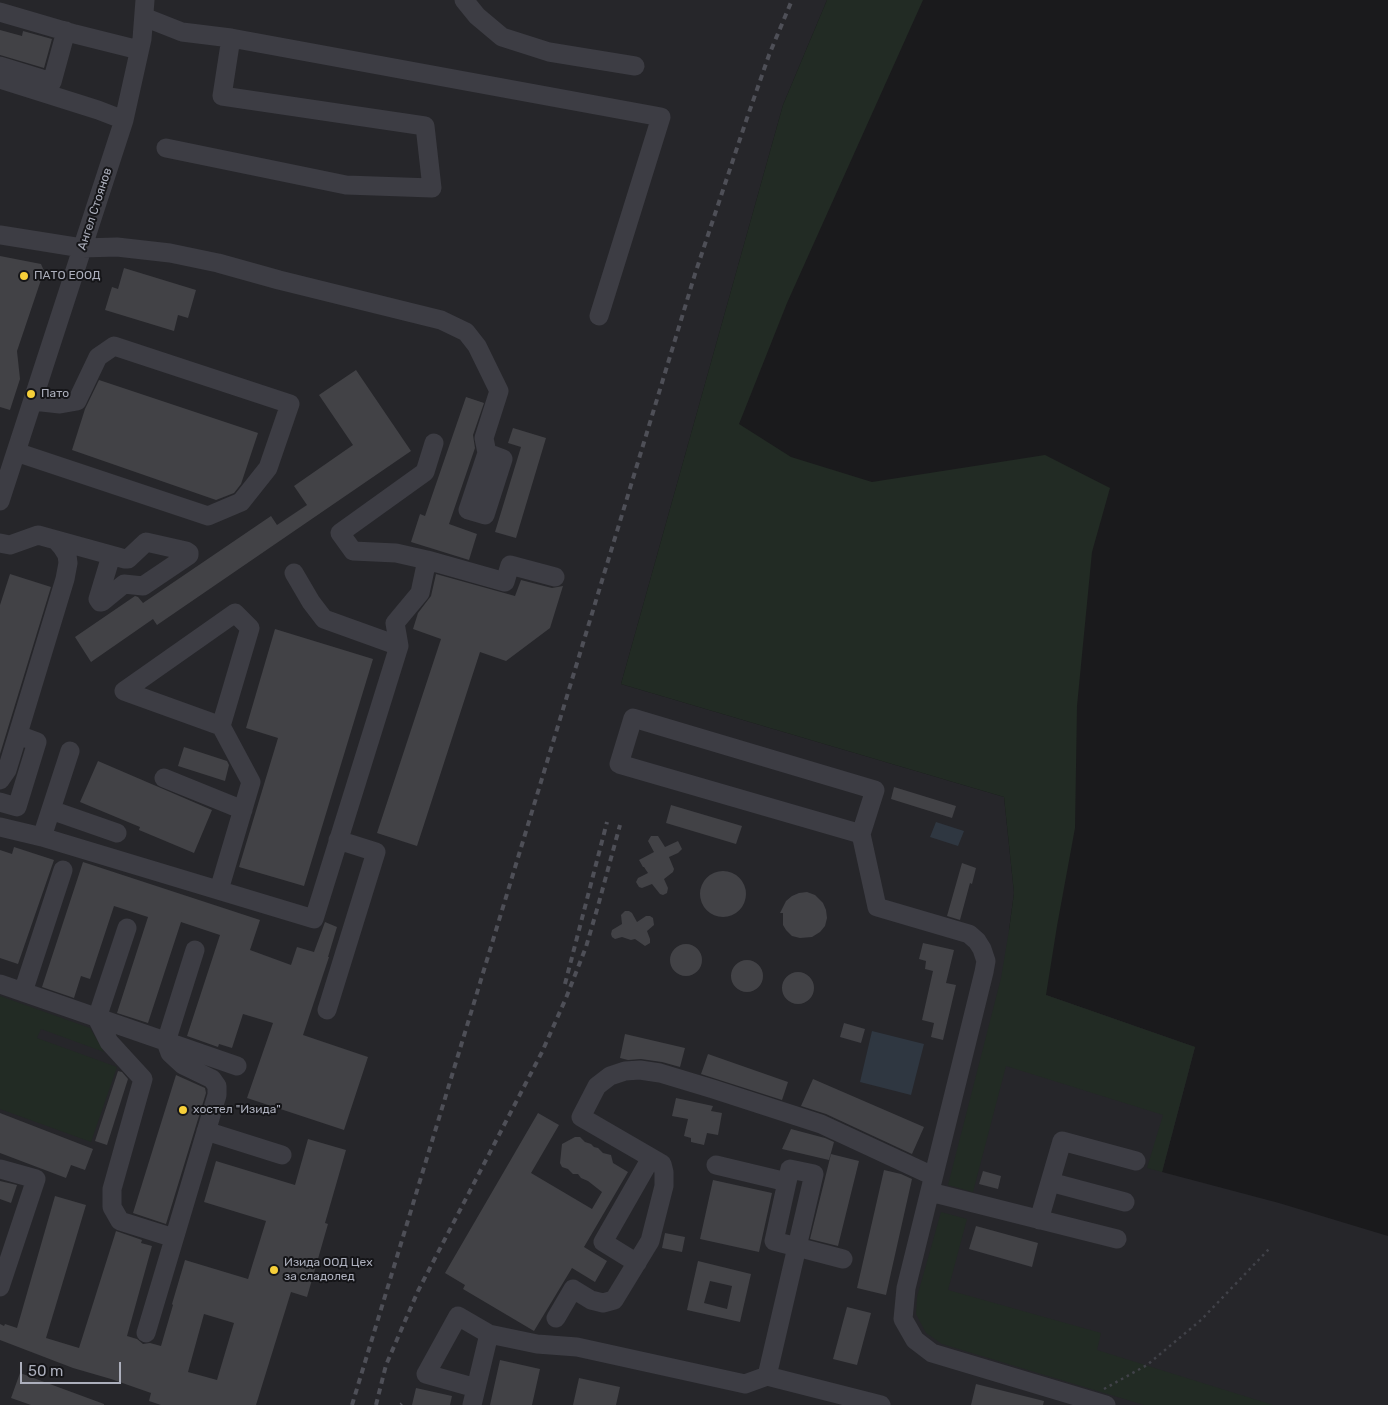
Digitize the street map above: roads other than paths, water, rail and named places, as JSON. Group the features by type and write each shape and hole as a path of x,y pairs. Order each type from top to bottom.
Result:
{"street":[{"path":"464,0 477,16 502,37 550,52 634,66"},
{"path":"145,8 182,32 231,38 661,117 599,316"},
{"name":"Ангел Стоянов","path":"0,500 4,476 16,452 124,120 140,50 145,8"},
{"path":"0,12 140,50"},
{"path":"0,66 52,82 66,31"},
{"path":"166,148 346,185 432,188 425,126 222,96 231,38"},
{"path":"0,79 124,120"},
{"path":"0,235 82,248 117,247 170,253 218,263 348,298 441,320 466,332 477,346 500,391 484,438 487,453"},
{"path":"16,452 208,516 241,502 268,468 290,404 114,346 98,357 77,401 60,404 33,401"},
{"path":"434,443 425,472 340,533 353,551 396,553 505,582 510,565 555,577"},
{"path":"0,543 10,545 38,535 125,560 146,542 189,552 189,555 143,586 124,584 100,602 98,599 111,556"},
{"path":"0,780 7,770 65,579 68,564 67,554 56,540"},
{"path":"0,827 42,837 314,919 399,646 395,623 420,593 427,560"},
{"path":"294,573 311,602 324,619 399,646"},
{"path":"219,890 251,782 221,726 124,691 235,613 250,628 221,726"},
{"path":"862,834 619,764 633,718 875,790 862,834 877,907 969,934 977,941 986,960 906,1288 903,1319 915,1340 932,1353 1106,1405"},
{"path":"0,802 17,807 37,742 18,735"},
{"path":"42,837 70,751"},
{"path":"164,778 243,810"},
{"path":"51,810 117,833"},
{"path":"327,1010 376,852 338,840"},
{"path":"23,992 63,870"},
{"path":"127,928 97,1018 109,1042 143,1079 112,1188 112,1207 120,1220 174,1238"},
{"path":"146,1333 217,1095 217,1086 212,1079 184,1065 170,1053 166,1042 195,950"},
{"path":"0,984 238,1066"},
{"path":"556,1318 573,1289 590,1300 597,1302 603,1303 614,1300 650,1242 664,1186 662,1164 581,1117 597,1086 610,1076 625,1071 640,1070 660,1073 821,1124 932,1184 1039,1220 1116,1239"},
{"path":"206,1131 282,1155"},
{"path":"1039,1220 1062,1141 1136,1161"},
{"path":"637,1263 603,1242 652,1158"},
{"path":"716,1165 787,1182"},
{"path":"0,1168 36,1179 0,1287"},
{"path":"767,1376 797,1247 814,1174 790,1168 774,1241 797,1247 843,1258"},
{"path":"1050,1182 1125,1202"},
{"path":"489,1334 474,1396 426,1374 458,1316 489,1334 537,1344 577,1347 745,1384 767,1376 880,1405"}],"railway":[{"path":"352,1405 695,274 769,55 792,0"},
{"path":"565,984 607,822"},
{"path":"376,1405 386,1365 418,1291 542,1052 566,998 586,947 620,825"}],"place":[{"name":"ПАТО ЕООД","path":"24,276"},
{"name":"Пато","path":"31,394"},
{"name":"хостел \"Изида\"","path":"183,1110"},
{"name":"Изида ООД Цех за сладолед","path":"274,1270"}]}
